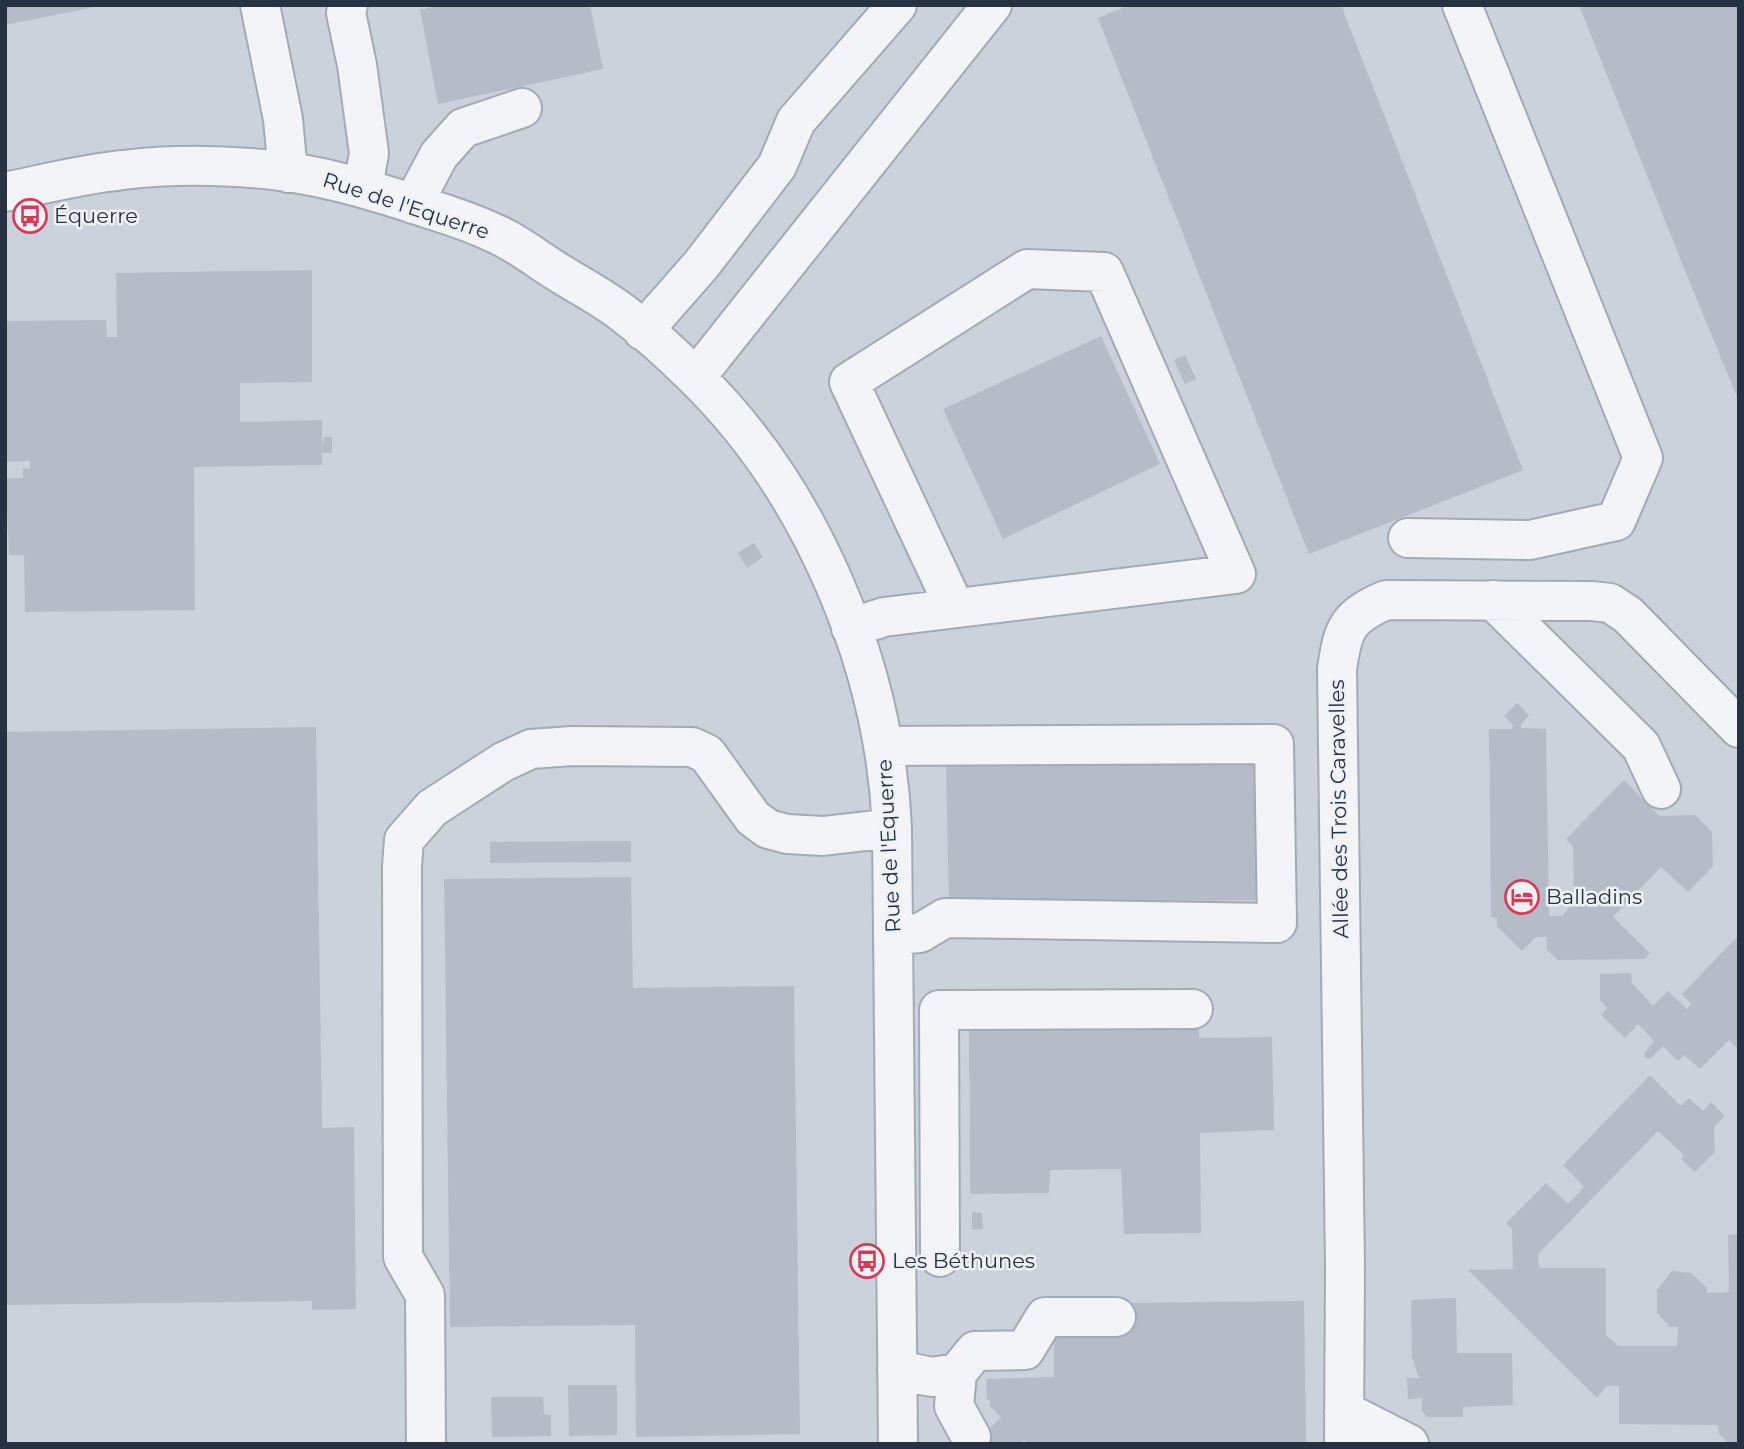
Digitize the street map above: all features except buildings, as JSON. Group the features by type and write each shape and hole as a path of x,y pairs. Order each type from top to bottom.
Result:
{"street":[{"path":"260,5 283,119 288,173"},
{"path":"348,5 346,13 357,65 369,153 363,188"},
{"path":"643,331 701,265 777,166 796,121 897,5"},
{"path":"696,377 992,5"},
{"path":"1408,538 1530,540 1616,522 1643,458 1462,5"},
{"path":"413,204 439,155 463,128 522,108"},
{"name":"Rue de l'Equerre","path":"5,192 121,170 175,166 227,167 288,173 363,188 453,217 507,239 623,314 696,377 753,443 797,510 828,572 867,677 884,746 892,828 898,1444"},
{"path":"851,628 884,617 1236,574 1104,272 1027,269 849,382 956,608"},
{"name":"Allée des Trois Caravelles","path":"1344,1427 1345,1266 1337,669 1345,630 1356,616 1386,600 1610,603 1628,615 1739,728"},
{"path":"1493,600 1641,746 1661,789"},
{"path":"884,746 1274,744 1277,923 946,918 920,933 893,935"},
{"path":"426,1444 425,1295 403,1257 404,840 432,808 503,762 531,749 572,746 692,747 707,754 752,818 768,829 787,834 823,836 892,828"},
{"path":"940,1257 939,1010 1193,1009"},
{"path":"971,1437 954,1406 957,1373 975,1351 1025,1350 1045,1317 1116,1317"},
{"path":"897,1370 932,1377 957,1373"},
{"path":"1344,1427 1409,1444"}],"shaded area":[{"path":"5,5 1739,5 1739,1444 5,1444"}],"place":[{"name":"Équerre","path":"30,216"},
{"name":"Balladins","path":"1522,897"},
{"name":"Les Béthunes","path":"867,1261"}]}
